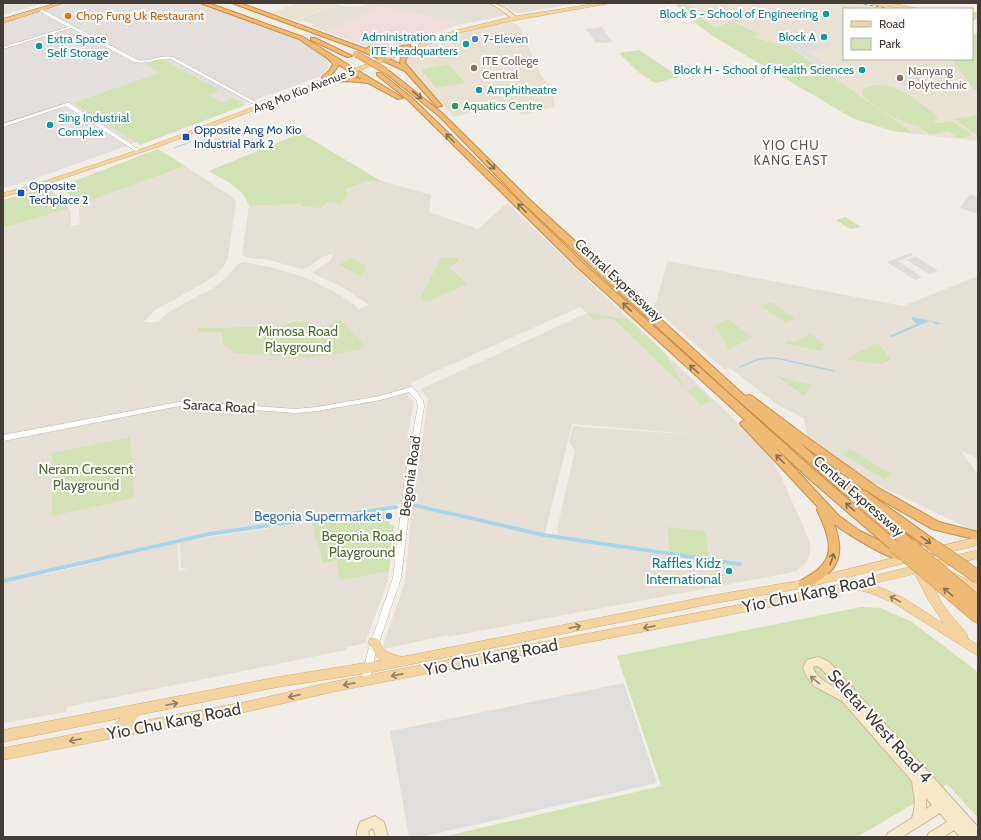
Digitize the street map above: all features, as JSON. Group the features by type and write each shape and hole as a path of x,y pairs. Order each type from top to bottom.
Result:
{"highway":[{"path":"3,20 62,3"},
{"path":"203,3 257,21"},
{"path":"213,3 301,38 430,118"},
{"name":"Central Expressway","path":"217,3 289,28 349,56 379,74 410,99 549,236 723,396 978,618"},
{"name":"Central Expressway","path":"229,3 358,51 440,114 532,207 734,392 978,603"},
{"path":"235,3 358,51 381,58 406,70"},
{"path":"3,20 40,11 52,5"},
{"path":"358,51 386,50 408,46"},
{"path":"417,47 401,61 406,70 454,123 464,137"},
{"path":"323,81 336,64 330,57"},
{"path":"323,81 352,79 377,84"},
{"path":"734,392 753,400 800,438 873,490 936,526 978,536"},
{"path":"723,396 729,408 790,469 817,501 835,519 856,534 881,548 919,562"},
{"path":"846,489 864,496 978,577"},
{"path":"873,490 901,521 919,562"},
{"path":"804,584 821,574 829,566 834,555 834,539 832,532 817,501"}],"main road":[{"path":"492,3 515,17"},
{"path":"495,3 505,8 515,17"},
{"name":"Ang Mo Kio Avenue 5","path":"3,195 29,188 137,150 254,105 323,81 408,46 464,27 515,17 594,4 609,3"},
{"path":"871,3 898,8"},
{"path":"880,3 912,8"},
{"name":"Ang Mo Kio Avenue 5","path":"381,58 417,47 456,32 515,17 594,4"},
{"path":"504,20 522,23 523,19 527,16"},
{"name":"Ang Mo Kio Avenue 5","path":"3,192 137,150"},
{"name":"Yio Chu Kang Road","path":"3,754 114,733 365,681 724,612 853,585 978,541"},
{"name":"Yio Chu Kang Road","path":"3,736 134,712 278,682 368,668 699,603 919,562 978,554"},
{"path":"919,562 978,590"},
{"path":"919,562 933,601 952,626 977,650"},
{"path":"853,585 873,589 898,600 977,650"},
{"path":"699,603 708,610 724,612"},
{"path":"688,619 693,616 698,609 699,603"},
{"path":"374,642 380,654 399,662"},
{"name":"Seletar West Road 4","path":"944,803 917,779 846,698 817,682 810,675 808,668 811,663 818,661 825,665 959,820 978,836"},
{"path":"114,733 134,712 140,720 152,724"},
{"path":"916,822 921,812 922,802 917,779"},
{"path":"892,837 944,803"},
{"path":"933,837 959,820"},
{"name":"Seletar West Road 4","path":"959,820 968,837"},
{"path":"362,837 362,830 364,826 375,822 380,826 382,837"}],"street":[{"path":"40,11 133,64 140,65 162,58 172,61 254,105"},
{"path":"3,48 69,27"},
{"path":"3,126 67,104 137,150"},
{"name":"Saraca Road","path":"3,438 179,404 295,411 317,409 380,398 411,389"},
{"name":"Begonia Road","path":"365,681 374,642 389,604 397,578 410,470 421,406 420,401 411,389"}],"shaded area":[{"path":"3,3 43,3 3,15"},
{"path":"68,3 202,3 308,43 326,58 329,64 328,69 319,77 26,182 3,188 3,22"},
{"path":"297,3 334,4 295,21 271,13"},
{"path":"367,3 486,3 504,14 503,16 458,25 450,21 381,7 327,32 311,26 314,24 304,21 296,21 335,4 349,7 361,6"},
{"path":"499,3 582,3 521,13 515,12"},
{"name":"Nanyang Polytechnic","path":"682,3 862,3 888,8 843,8 843,60 953,60 978,95 978,141 915,134 790,47 713,29 687,11"},
{"path":"381,7 450,21 458,25 402,45 381,47 366,46 327,32"},
{"name":"ITE College Central","path":"509,22 518,25 520,28 542,77 552,88 555,107 522,115 506,103 454,117 405,64 411,55 436,42 468,31"},
{"path":"602,27 612,42 596,43 586,29"},
{"path":"783,35 793,39 788,41 778,37"},
{"path":"802,38 824,50 810,52 792,42"},
{"path":"788,41 801,47 844,77 838,79 794,48 784,43"},
{"path":"916,75 926,82 903,86 892,79"},
{"path":"185,166 231,196 236,202 228,257 224,266 204,283 155,310 144,322 158,322 167,313 215,287 227,277 238,264 244,262 274,268 307,278 340,295 357,307 357,310 369,305 342,287 314,274 313,272 330,261 333,254 322,257 307,268 302,269 269,260 245,257 242,254 249,206 306,204 368,181 382,181 431,195 429,212 478,229 507,203 756,440 771,458 780,474 810,542 810,554 806,563 796,571 784,574 447,637 448,635 384,649 382,648 405,582 412,502 200,534 43,570 43,575 177,543 179,571 188,569 181,568 180,543 201,538 313,522 315,539 319,546 322,564 336,560 340,581 389,571 388,581 365,643 348,647 346,650 67,707 66,712 3,723 3,228 69,209 71,212 71,226 80,224 79,208 81,208 79,205","holes":["580,307 587,313 421,389 428,399 422,440 407,439 414,402 408,396 412,382","292,320 301,320 321,330 223,345 221,332 199,328 284,326","572,424 712,436 573,426 569,441 575,451 557,529 559,535 740,562 741,566 544,537"]},
{"path":"970,194 978,197 978,214 960,208"},
{"path":"911,253 913,255 898,261 922,277 915,280 887,262"},
{"path":"915,256 938,271 929,274 906,260"},
{"path":"668,261 903,306 978,276 978,459 960,450 978,475 978,530 974,531 869,481 807,436 804,418 776,404 730,368 725,370 654,308"},
{"path":"624,683 657,783 421,837 409,837 390,731"}],"green space":[{"path":"679,4 696,8 691,11 717,28 726,23 736,23 722,29 737,24 760,34 752,37 790,47 915,134 893,131 854,119 711,35 693,21 695,20 694,18 675,5"},
{"path":"978,33 978,91 974,90 953,60 973,60 973,35"},
{"path":"639,50 680,77 655,83 638,72 619,53"},
{"path":"161,59 220,90 208,95 222,102 233,98 245,105 140,145 73,103 159,73 147,65 137,67"},
{"path":"449,64 465,83 436,88 421,69"},
{"path":"876,85 900,90 914,98 938,117 933,124 952,121 973,135 958,138 948,131 930,135 919,127 922,126 906,123 889,115 874,105 862,94 862,91 865,88"},
{"path":"977,115 978,136 954,119"},
{"path":"301,133 381,181 368,181 346,189 345,191 349,193 341,204 327,202 321,208 301,206 302,204 249,206 247,200 239,190 209,171"},
{"path":"158,149 185,166 79,205 61,186"},
{"path":"44,188 49,188 69,209 3,228 3,200"},
{"path":"846,217 861,227 850,229 836,220"},
{"path":"351,258 366,266 362,276 339,265"},
{"path":"441,258 458,258 458,262 448,267 468,284 429,301 422,301 420,299"},
{"path":"771,302 795,318 786,323 761,306"},
{"path":"587,313 630,320 664,352 686,389 615,320 603,318 595,321"},
{"name":"Mimosa Road Playground","path":"338,319 342,321 364,344 363,349 308,358 235,353 223,345 221,332 198,332 199,328 284,326 294,321 303,321 321,330"},
{"path":"728,319 752,338 729,349 715,325"},
{"path":"811,334 824,344 822,351 783,343 789,340 794,342"},
{"path":"878,343 891,360 881,364 848,359 853,356 852,355"},
{"path":"777,376 812,385 804,396"},
{"path":"696,386 712,401 701,405 687,390"},
{"name":"Neram Crescent Playground","path":"130,437 134,498 52,516 52,453"},
{"path":"850,449 870,461 864,467 843,454"},
{"path":"871,462 892,474 885,480 864,467"},
{"name":"Begonia Road Playground","path":"385,511 384,521 390,521 389,525 394,525 389,571 340,581 336,560 322,564 319,546 315,539 313,522"},
{"path":"668,527 706,531 708,558 669,552"},
{"path":"861,607 881,608 912,622 978,672 978,818 947,784 857,837 442,837 661,786 617,656"}],"water":[{"path":"912,317 941,323 937,325 930,321 892,337 889,336 917,324"}],"waterway":[{"path":"174,148 196,140 204,141"},
{"path":"740,367 759,359 776,358 834,371"},
{"path":"412,505 544,535 739,564"},
{"path":"3,581 209,534 396,507"}],"railway":[{"path":"858,3 886,8"},
{"path":"973,19 978,20"}],"place":[{"name":"Block S - School of Engineering","path":"826,14"},
{"name":"Chop Fung Uk Restaurant","path":"68,16"},
{"name":"Block A","path":"824,37"},
{"name":"7-Eleven","path":"475,39"},
{"name":"Administration and ITE Headquarters","path":"466,44"},
{"name":"Extra Space Self Storage","path":"39,46"},
{"name":"ITE College Central","path":"474,68"},
{"name":"Block H - School of Health Sciences","path":"862,70"},
{"name":"Nanyang Polytechnic","path":"900,78"},
{"name":"Amphitheatre","path":"479,90"},
{"name":"Aquatics Centre","path":"455,106"},
{"name":"Sing Industrial Complex","path":"50,125"},
{"name":"Opposite Ang Mo Kio Industrial Park 2","path":"186,137"},
{"name":"Opposite Techplace 2","path":"21,193"},
{"name":"Begonia Supermarket","path":"389,516"},
{"name":"Raffles Kidz International","path":"729,571"}],"district":[{"name":"YIO CHU KANG EAST","path":"791,152"}]}
